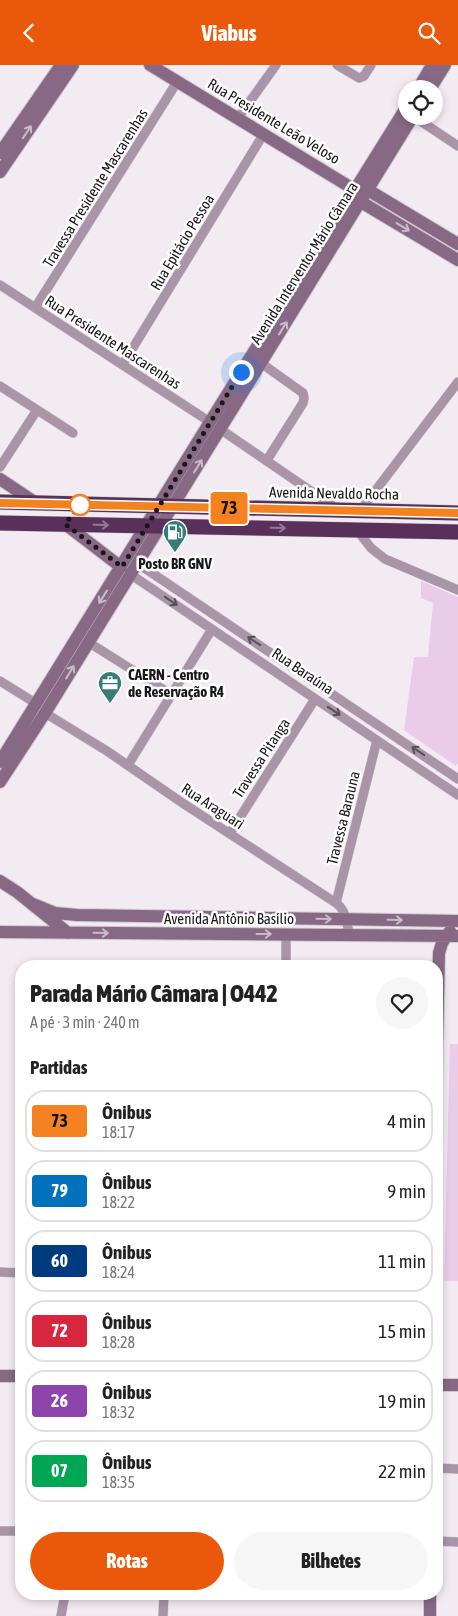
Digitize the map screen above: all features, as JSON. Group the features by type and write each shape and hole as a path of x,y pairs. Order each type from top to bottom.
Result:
{"highway":[{"name":"Avenida Nevaldo Rocha","path":"0,503 458,513"},
{"path":"0,523 458,532"}],"main road":[{"path":"0,153 61,65"},
{"path":"0,172 73,65"},
{"name":"Rua Presidente Leão Veloso","path":"150,65 355,190"},
{"path":"423,80 432,65"},
{"path":"436,80 445,65"},
{"name":"Avenida Interventor Mário Câmara","path":"0,762 41,709 88,642 153,526 398,122"},
{"name":"Avenida Interventor Mário Câmara","path":"215,426 261,363 408,125"},
{"path":"458,244 368,190 355,190 361,201 458,260"},
{"path":"0,479 36,503"},
{"name":"Rua Baraúna","path":"65,524 130,568"},
{"name":"Avenida Interventor Mário Câmara","path":"0,782 41,709 130,568"},
{"path":"0,881 33,904 68,933"},
{"name":"Avenida Antônio Basílio","path":"33,904 55,913 66,915 458,921"},
{"path":"439,960 442,943 452,936 458,921"},
{"name":"Avenida Antônio Basílio","path":"0,932 452,936"},
{"path":"0,1376 15,1376"},
{"path":"443,1385 458,1385"},
{"path":"430,1600 430,1616"}],"street":[{"path":"238,118 276,65"},
{"path":"337,65 359,78 364,76 371,65"},
{"name":"Travessa Presidente Mascarenhas","path":"35,308 177,82"},
{"path":"426,125 458,146"},
{"name":"Rua Epitácio Pessoa","path":"123,364 263,135"},
{"name":"Rua Presidente Mascarenhas","path":"0,285 123,364 339,510"},
{"path":"261,363 303,393 304,398 303,403 267,460"},
{"path":"360,511 458,382"},
{"path":"0,386 73,433"},
{"path":"0,467 37,410"},
{"path":"357,530 371,548 385,559 458,590"},
{"name":"Rua Baraúna","path":"130,568 212,629 458,795"},
{"name":"Rua Baraúna","path":"130,568 273,654 458,779"},
{"path":"128,765 212,629"},
{"path":"88,642 172,695"},
{"path":"266,666 273,654"},
{"name":"Rua Araguari","path":"0,681 336,903 343,910 349,934"},
{"name":"Travessa Pitanga","path":"230,833 315,699"},
{"name":"Travessa Barauna","path":"336,903 377,740"},
{"path":"286,934 286,960"},
{"path":"0,1272 15,1273"},
{"path":"443,1468 458,1469"},
{"path":"0,1531 15,1531"},
{"path":"443,1541 458,1542"},
{"path":"61,1616 64,1600"},
{"path":"164,1600 164,1616"}],"shaded area":[{"path":"421,581 458,597 458,763 456,766 404,730 414,657 428,657 433,603 421,598"},
{"path":"450,1044 458,1044 458,1281 444,1281"}],"bus line":[{"name":"73","path":"0,503 458,513"}],"place":[{"name":"Posto BR GNV","path":"175,553"},
{"name":"CAERN - Centro de Reservação R4","path":"110,704"}],"route":[{"path":"80,505 65,524 122,567 241,372"}]}
